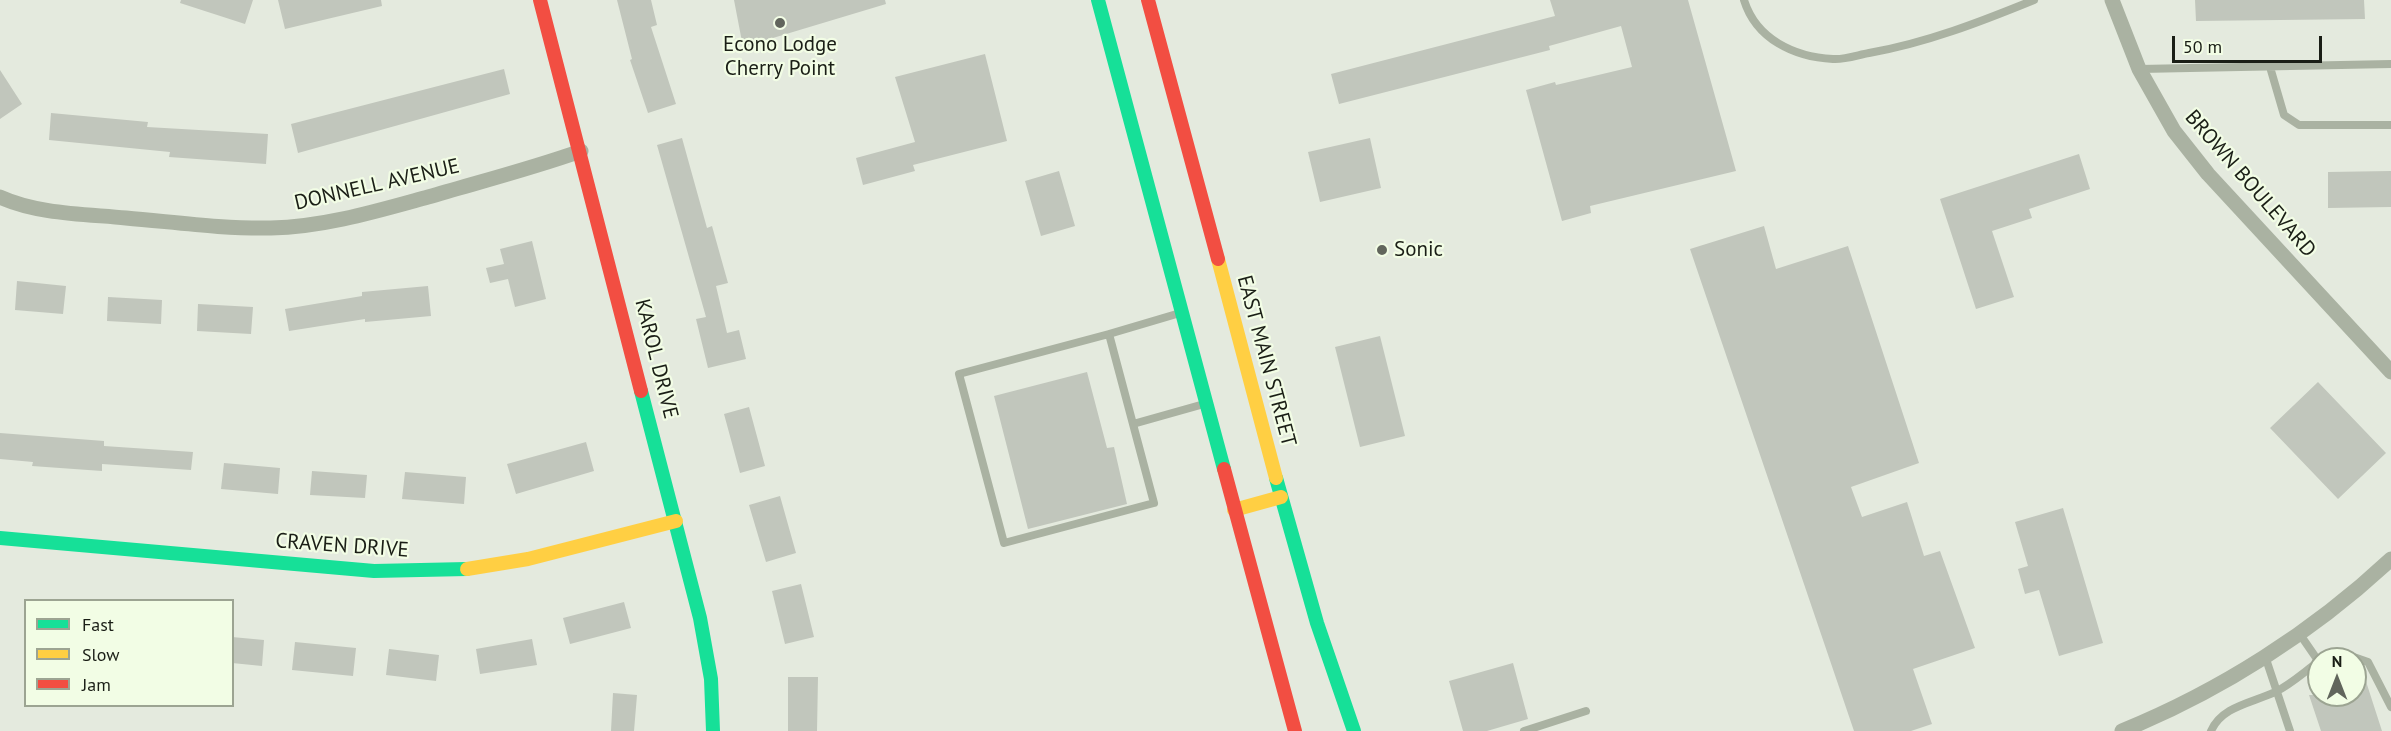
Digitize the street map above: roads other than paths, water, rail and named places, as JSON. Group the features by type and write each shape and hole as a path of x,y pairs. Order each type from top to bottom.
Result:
{"main road":[{"name":"KAROL DRIVE","path":"540,0 676,521 706,647 711,679 713,731"},
{"path":"1098,0 1295,731"},
{"path":"1136,0 1156,31"},
{"name":"EAST MAIN STREET","path":"1148,0 1281,497 1317,623 1354,731"},
{"path":"1234,510 1281,497"},
{"name":"CRAVEN DRIVE","path":"0,538 374,571 420,573 479,568 513,562 676,521"}],"street":[{"name":"BROWN BOULEVARD","path":"2112,0 2139,69 2174,131 2208,174 2391,372"},
{"name":"DONNELL AVENUE","path":"0,197 34,207 69,212 242,228 272,228 329,222 363,214 499,177 581,151"},
{"path":"2122,731 2181,704 2265,656 2299,633 2391,559"}],"lane":[{"path":"1744,0 1747,10 1774,43 1797,52 1834,59 1886,50 1958,30 2034,0"},
{"path":"2139,69 2391,64"},
{"path":"2270,66 2284,115 2299,125 2391,125"},
{"path":"1109,334 1154,503 1004,543 959,374 1181,313"},
{"path":"1133,424 1206,404"},
{"path":"2299,633 2309,647"},
{"path":"2265,656 2290,731"},
{"path":"2367,662 2391,707"},
{"path":"2211,731 2215,722 2225,713 2277,691 2307,670"},
{"path":"1524,731 1586,711"}],"place":[{"name":"Econo Lodge Cherry Point","path":"780,23"},
{"name":"Sonic","path":"1382,250"}]}
